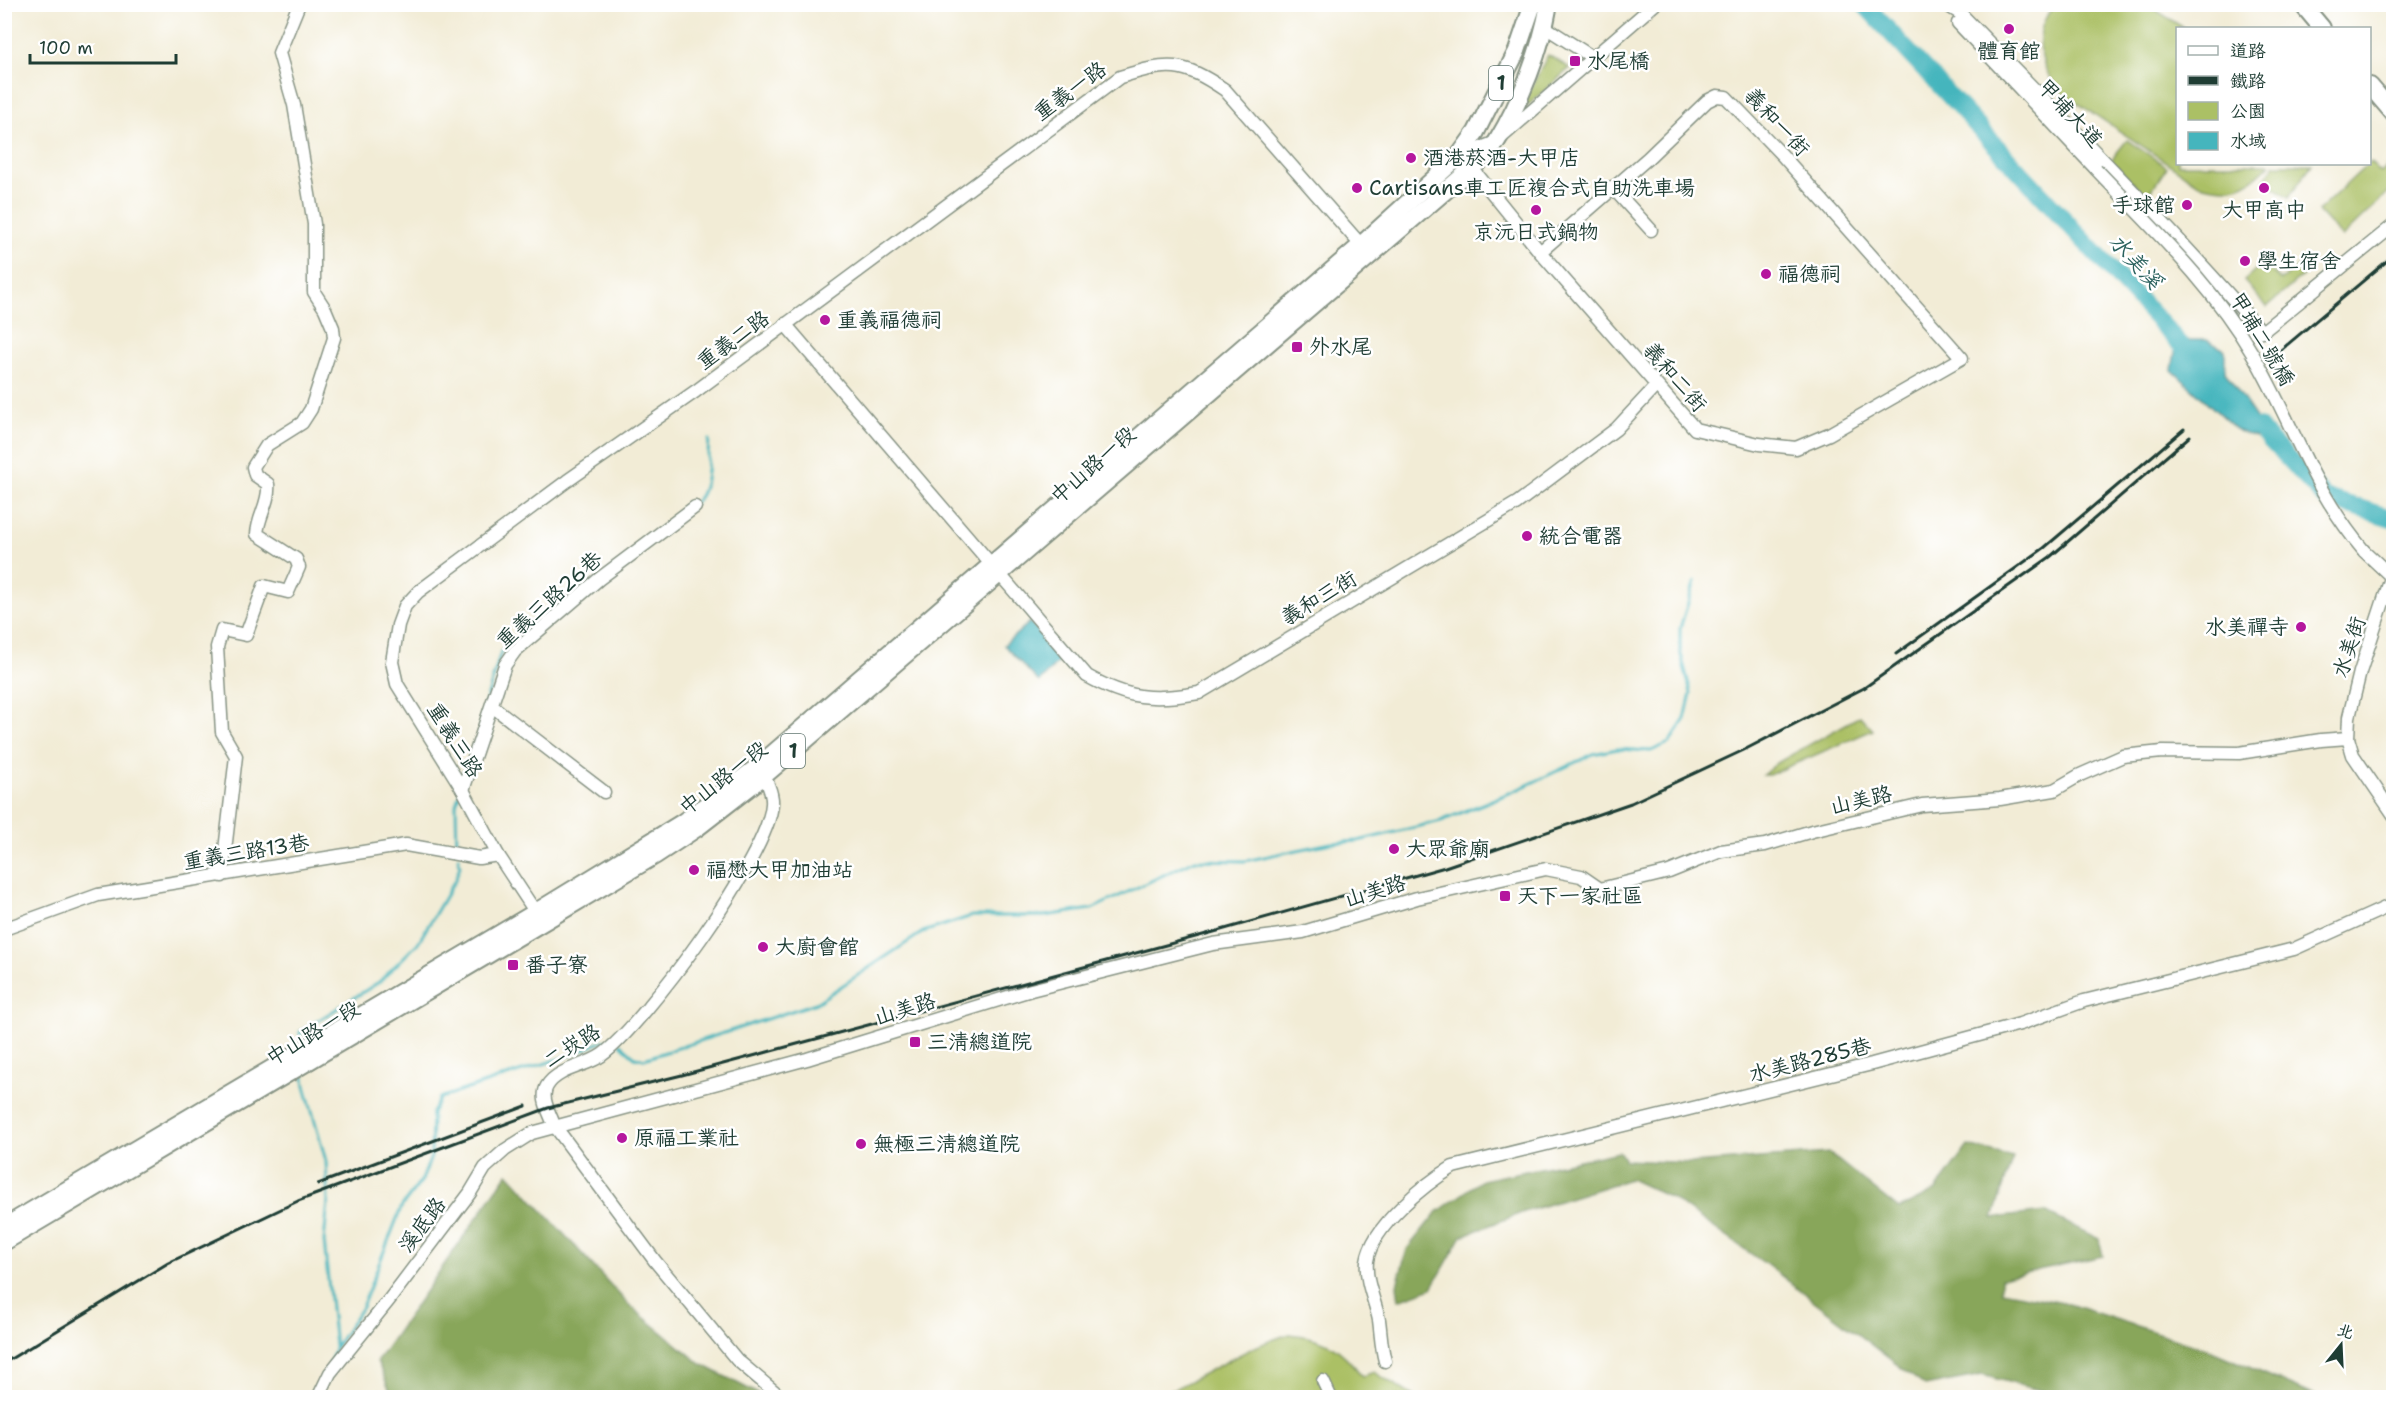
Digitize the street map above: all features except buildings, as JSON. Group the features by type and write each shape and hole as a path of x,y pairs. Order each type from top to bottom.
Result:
{"main road":[{"name":"1","path":"1458,157 1476,132 1517,51 1533,4"},
{"name":"1","path":"1496,142 1520,94 1545,27 1549,4"},
{"path":"2302,4 2321,27"},
{"path":"2371,87 2394,114"},
{"name":"中山路一段","path":"994,570 1472,168 1496,142"},
{"name":"中山路一段","path":"4,1242 539,918 760,772 994,570 1458,157"},
{"name":"中山路一段","path":"4,1227 539,918"}],"street":[{"path":"222,876 236,756 222,732 217,647 222,630 246,635 264,586 288,592 299,567 296,559 257,534 258,523 269,495 268,484 255,475 252,467 267,445 302,423 310,409 334,338 333,328 325,309 314,292 314,224 294,105 279,53 299,4"},
{"name":"中山路一段","path":"1458,157 1496,142 1655,4"},
{"path":"1943,4 1961,14 2203,264 2262,332 2394,225"},
{"name":"甲埔大道","path":"1943,4 2096,169"},
{"path":"1545,27 1592,57"},
{"name":"重義一路","path":"785,324 1120,77 1148,68 1175,65 1200,74 1225,90 1361,245"},
{"name":"義和一街","path":"1540,252 1648,158 1707,101 1717,96 1726,97 1782,154 1962,358"},
{"name":"義和二街","path":"1458,157 1472,168 1540,252 1695,429 1759,444 1796,448 1829,434 1962,358"},
{"name":"甲埔二號橋","path":"2096,169 2198,277 2226,312 2265,377 2325,498 2364,551 2393,575"},
{"path":"1612,187 1651,230"},
{"name":"重義二路","path":"436,578 785,324 994,570"},
{"name":"義和三街","path":"994,570 1087,676 1112,690 1139,698 1166,699 1199,693 1517,503 1616,429 1656,386"},
{"name":"重義三路26巷","path":"463,790 505,665 515,651 599,579 695,507"},
{"name":"水美街","path":"2348,738 2349,717 2360,672 2393,575"},
{"name":"重義三路","path":"436,578 405,606 398,625 392,662 398,684 463,790 498,855 539,918"},
{"path":"492,706 604,792"},
{"path":"2348,738 2354,755 2394,815"},
{"name":"山美路","path":"554,1125 681,1094 1111,969 1213,944 1303,932 1417,898 1546,869 1581,876 1600,889 1670,872 1721,851 1765,845 1812,831 1922,805 2000,799 2054,790 2080,775 2123,756 2162,752 2239,753 2348,738"},
{"name":"二崁路","path":"760,772 772,803 754,855 671,982 629,1029 601,1055 554,1076 545,1089 545,1100 554,1125 655,1261 737,1360 782,1398"},
{"name":"重義三路13巷","path":"4,929 99,895 406,845 479,858 498,855"},
{"name":"水美路285巷","path":"1385,1361 1379,1320 1366,1275 1367,1258 1378,1235 1392,1219 1428,1182 1454,1167 1864,1066 2020,1024 2084,1001 2294,949 2394,904"},
{"name":"溪底路","path":"318,1398 333,1370 410,1274 470,1193 485,1168 505,1150 532,1133 554,1125"},
{"name":"溪底路","path":"325,1398 333,1370"},
{"path":"1323,1381 1331,1398"}],"green space":[{"path":"2056,5 2148,5 2182,27 2176,27 2176,165 2269,165 2246,184 2238,187 2221,188 2199,184 2061,92 2047,72 2040,48 2040,37 2048,14"},
{"path":"1548,55 1570,68 1527,106 1523,103"},
{"path":"2127,140 2167,167 2147,197 2111,160"},
{"path":"2371,163 2381,173 2390,164 2393,167 2393,188 2342,237 2318,211 2367,165 2371,165"},
{"path":"2274,165 2311,165 2289,197 2264,180"},
{"path":"2264,263 2281,281 2302,263 2309,270 2267,307 2244,281"},
{"path":"1860,716 1873,730 1769,775 1763,775 1775,764"},
{"path":"1968,1146 2013,1157 1993,1218 2045,1212 2099,1239 2103,1256 2001,1278 2001,1291 2069,1304 2207,1349 2318,1397 2064,1397 1982,1375 1925,1386 1767,1265 1673,1199 1630,1179 1524,1212 1462,1236 1432,1288 1399,1300 1397,1285 1407,1249 1436,1213 1482,1180 1619,1152 1625,1160 1693,1163 1829,1153 1899,1209 1935,1191"},
{"path":"508,1173 629,1305 701,1364 764,1397 393,1397 377,1361"},
{"path":"1290,1334 1323,1341 1347,1358 1362,1376 1374,1372 1415,1397 1150,1398 1186,1383 1254,1348"}],"water":[{"path":"2177,340 2207,340 2225,350 2225,372 2274,444 2238,431 2172,370"},
{"path":"1030,622 1062,658 1039,682 1004,645"}],"waterway":[{"name":"水美溪","path":"1864,4 2194,359"},
{"name":"水美溪","path":"2258,427 2324,497 2394,519"},
{"path":"694,503 703,491 705,483 709,440"},
{"path":"620,1044 635,1057 644,1059 816,1003 923,932 972,916 1044,916 1092,909 1195,860 1245,861 1331,843 1358,841 1441,821 1519,789 1593,754 1617,749 1651,751 1669,743 1685,719 1691,693 1680,651 1680,628 1695,581"},
{"path":"485,705 501,652 530,630"},
{"path":"457,851 456,804 460,792"},
{"path":"301,1044 300,1032 379,982 418,943 455,880 460,866 458,857"},
{"path":"330,1364 335,1348 362,1307 402,1206 422,1180 431,1157 432,1113 440,1098 574,1054 603,1041 610,1043"},
{"path":"303,1071 326,1161 328,1202 324,1241 335,1346"}],"railway":[{"path":"2275,355 2394,255"},
{"path":"1896,654 2044,548 2184,429"},
{"path":"4,1363 168,1263 298,1201 548,1108 682,1075 1214,932 1445,867 1631,803 1744,750 1864,688 2050,557 2190,436"},
{"path":"318,1184 526,1106"}],"place":[{"name":"體育館","path":"2009,29"},
{"name":"水尾橋","path":"1575,61"},
{"name":"酒港菸酒-大甲店","path":"1411,158"},
{"name":"Cartisans車工匠複合式自助洗車場","path":"1357,188"},
{"name":"大甲高中","path":"2264,188"},
{"name":"手球館","path":"2187,205"},
{"name":"京沅日式鍋物","path":"1536,210"},
{"name":"學生宿舍","path":"2245,261"},
{"name":"福德祠","path":"1766,274"},
{"name":"重義福德祠","path":"825,320"},
{"name":"外水尾","path":"1297,347"},
{"name":"統合電器","path":"1527,536"},
{"name":"水美禪寺","path":"2301,627"},
{"name":"大眾爺廟","path":"1394,849"},
{"name":"福懋大甲加油站","path":"694,870"},
{"name":"天下一家社區","path":"1505,896"},
{"name":"大廚會館","path":"763,947"},
{"name":"番子寮","path":"513,965"},
{"name":"三清總道院","path":"915,1042"},
{"name":"原福工業社","path":"622,1138"},
{"name":"無極三清總道院","path":"861,1144"}]}
